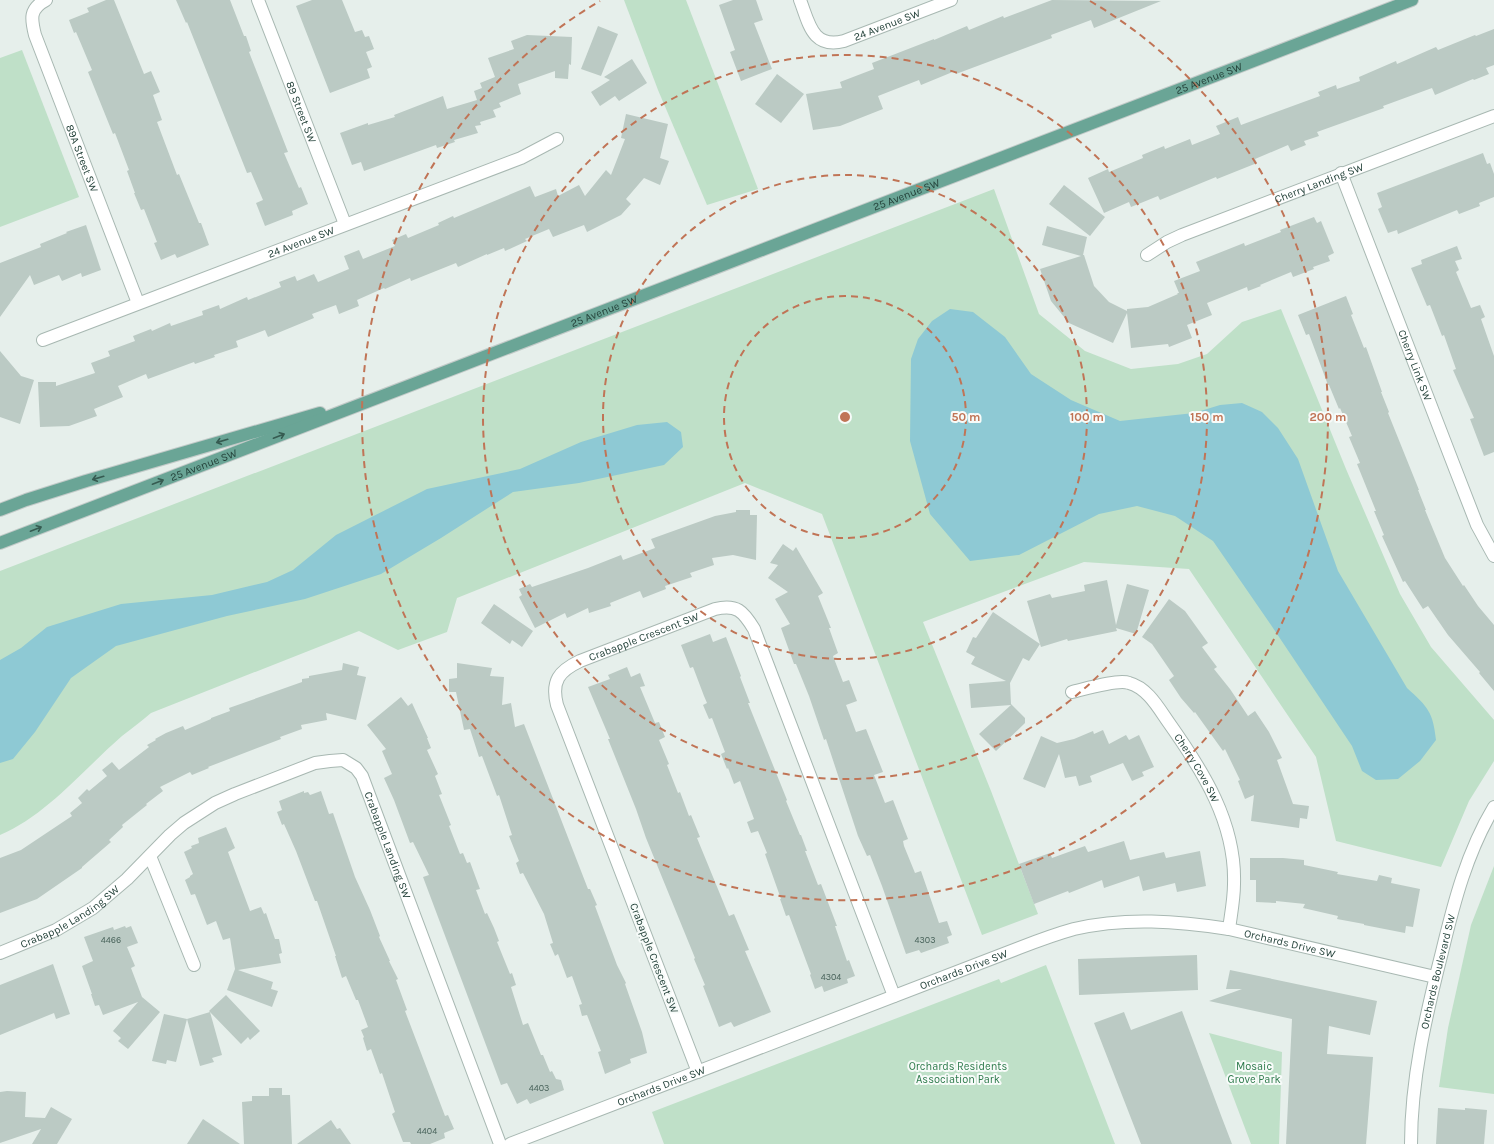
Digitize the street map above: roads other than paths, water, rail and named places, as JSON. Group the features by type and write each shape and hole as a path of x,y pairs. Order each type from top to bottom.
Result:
{"main road":[{"name":"25 Avenue SW","path":"0,543 1409,1"},
{"name":"25 Avenue SW","path":"0,510 86,481 408,387"}],"street":[{"name":"89A Street SW","path":"46,0 36,6 33,12 32,20 36,35 138,303"},
{"name":"89 Street SW","path":"258,0 345,224"},
{"name":"24 Avenue SW","path":"800,0 816,37 829,44 844,42 950,0"},
{"name":"Cherry Landing SW","path":"1148,255 1167,242 1182,235 1341,173 1494,116"},
{"name":"24 Avenue SW","path":"43,340 521,158 557,139"},
{"name":"Cherry Link SW","path":"1341,173 1477,525 1494,556"},
{"name":"Crabapple Crescent SW","path":"698,1072 556,705 554,688 557,678 563,671 580,661 715,609 733,607 744,614 754,629 894,996"},
{"name":"Cherry Cove SW","path":"1072,692 1118,682 1128,682 1135,685 1152,699 1192,756 1218,803 1231,850 1234,883 1229,929"},
{"name":"Crabapple Landing SW","path":"0,953 56,930 92,908 127,879 170,835 184,823 215,803 315,763 330,760 343,760 356,768 362,776 500,1144"},
{"name":"Orchards Boulevard SW","path":"1411,1144 1411,1113 1417,1064 1435,977 1463,875 1479,837 1494,807"},
{"path":"150,856 194,965"},
{"name":"Orchards Drive SW","path":"510,1144 536,1139 698,1072 1038,941 1074,929 1121,922 1150,921 1187,923 1229,929 1435,977"}],"water":[{"path":"950,309 973,312 1005,337 1031,374 1071,400 1120,421 1194,413 1220,405 1242,403 1262,412 1278,428 1298,459 1338,571 1407,688 1425,705 1431,716 1436,740 1420,761 1398,779 1376,780 1362,771 1352,746 1213,541 1175,516 1137,506 1099,514 1019,555 970,561 930,514 910,441 911,359 918,339 932,321"},
{"path":"667,422 681,432 683,447 664,465 579,483 513,492 381,574 305,599 227,616 116,646 71,678 35,732 13,759 0,763 0,660 21,648 47,627 121,604 212,595 267,582 293,570 336,535 427,489 520,469 581,442 637,425"}],"park label":[{"name":"Orchards Residents Association Park","path":"958,1072"},
{"name":"Mosaic Grove Park","path":"1254,1072"}]}
